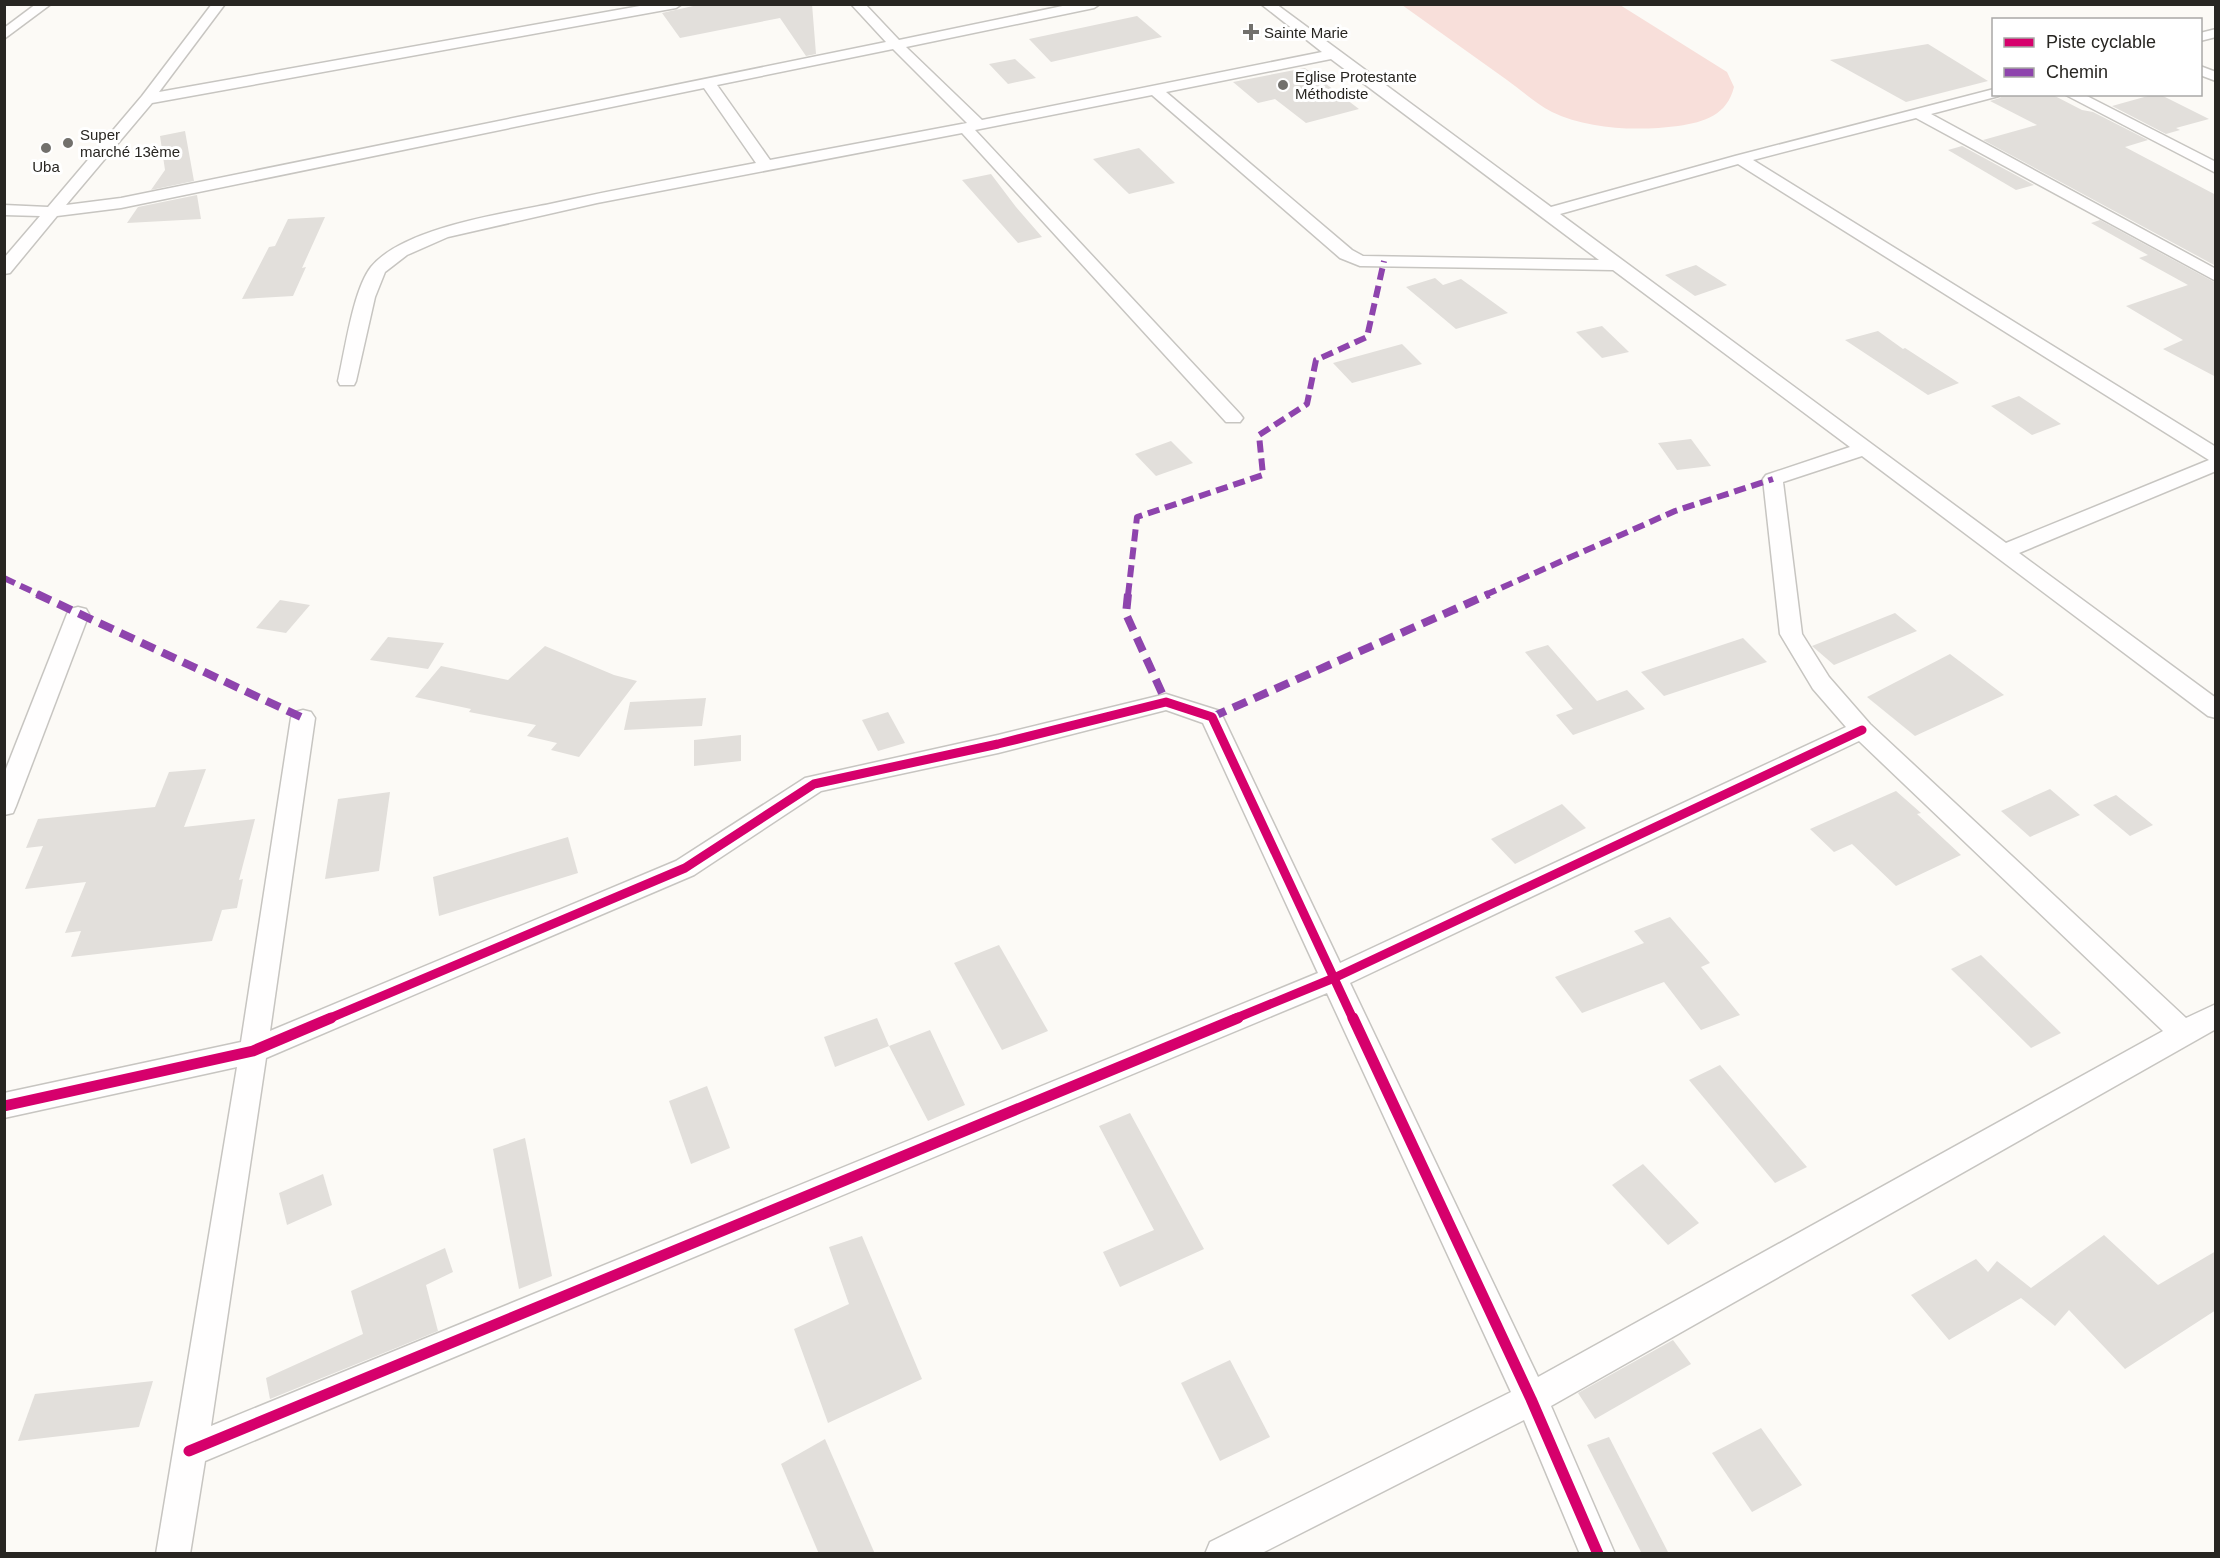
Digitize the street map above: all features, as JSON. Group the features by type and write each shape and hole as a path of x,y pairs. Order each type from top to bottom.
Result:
{"street":[{"path":"4,35 45,4"},
{"path":"4,269 147,99 219,4"},
{"path":"147,99 676,4"},
{"path":"857,4 972,127 1233,418"},
{"path":"4,210 51,212 121,203 1094,4"},
{"path":"1267,4 2216,710"},
{"path":"347,381 366,297 378,270 401,251 442,234 478,224 1334,54"},
{"path":"2202,71 2216,78"},
{"path":"708,82 766,166"},
{"path":"1154,89 1346,254 1360,261 1617,265"},
{"path":"1547,213 1740,159 1992,94"},
{"path":"2075,96 2216,168"},
{"path":"1918,113 2216,276"},
{"path":"1740,159 2216,456"},
{"path":"1864,449 1773,479 1791,634 1821,683 1863,729 2183,1033"},
{"path":"2003,552 2216,464"},
{"path":"4,806 78,614"},
{"path":"4,1106 253,1051 685,868 814,784 998,744 1166,702 1212,717 1531,1399 1598,1554"},
{"path":"173,1554 303,718"},
{"path":"189,1451 1334,978 1863,729"},
{"path":"1222,1554 1531,1399 2216,1016"}],"shaded area":[{"path":"1402,5 1620,5 1727,72 1734,87 1731,97 1720,111 1706,119 1663,128 1631,129 1598,126 1566,118 1540,105"}],"building":[{"path":"702,4 812,4 816,54 806,56 780,18 680,38 662,13"},
{"path":"1137,16 1162,37 1051,62 1029,39"},
{"path":"1928,44 1988,81 1906,102 1830,60"},
{"path":"1015,59 1036,78 1008,84 989,64"},
{"path":"1305,68 1359,109 1306,123 1275,99 1258,103 1233,82"},
{"path":"2001,96 2055,96 2082,110 2093,112 2148,140 2125,147 2216,195 2216,266 1983,140 2037,125 1990,101"},
{"path":"2148,96 2163,96 2209,119 2176,128 2180,130 2166,134 2112,106"},
{"path":"185,131 194,181 151,190 165,170 160,136"},
{"path":"1962,146 2034,185 2016,190 1948,150"},
{"path":"1139,148 1175,183 1129,194 1093,159"},
{"path":"991,174 1042,237 1018,243 962,180"},
{"path":"197,195 201,219 127,223 138,207"},
{"path":"325,217 302,268 306,267 293,296 242,299 269,247 275,246 288,219"},
{"path":"2100,220 2216,283 2216,377 2163,349 2183,340 2126,306 2188,285 2139,258 2148,255 2091,223"},
{"path":"1696,265 1727,285 1695,296 1665,275"},
{"path":"1435,278 1443,285 1461,279 1508,313 1456,329 1406,287"},
{"path":"1602,326 1629,352 1602,358 1576,332"},
{"path":"1878,331 1959,383 1928,395 1845,340"},
{"path":"1402,344 1422,364 1352,383 1333,363"},
{"path":"2019,396 2061,424 2032,435 1991,406"},
{"path":"1691,439 1711,466 1677,470 1658,443"},
{"path":"1171,441 1193,463 1156,476 1135,454"},
{"path":"280,600 310,605 286,633 256,628"},
{"path":"1895,613 1917,631 1834,665 1812,646"},
{"path":"388,637 444,643 428,669 370,660"},
{"path":"1743,638 1767,662 1664,696 1641,672"},
{"path":"1548,645 1597,701 1627,690 1645,709 1573,735 1556,715 1573,709 1525,652"},
{"path":"545,646 614,675 637,681 579,757 551,750 557,743 527,736 536,725 469,712 471,709 415,697 441,666 508,680"},
{"path":"1950,654 2004,695 1915,736 1867,697"},
{"path":"706,698 702,726 624,730 630,702"},
{"path":"888,712 905,743 878,751 862,720"},
{"path":"741,735 741,761 694,766 694,740"},
{"path":"206,769 184,827 255,819 239,880 243,879 237,908 222,910 212,941 71,957 81,931 65,933 86,882 25,889 43,846 26,848 38,819 155,807 169,772"},
{"path":"2050,789 2080,815 2030,837 2001,811"},
{"path":"1896,791 1921,813 1917,814 1961,855 1896,886 1852,844 1834,852 1810,829"},
{"path":"390,792 379,871 325,879 338,799"},
{"path":"2116,795 2153,825 2130,836 2093,805"},
{"path":"1562,804 1586,828 1515,864 1491,839"},
{"path":"568,837 578,873 439,916 433,877"},
{"path":"1670,917 1710,963 1701,967 1740,1015 1701,1030 1664,982 1582,1013 1555,977 1644,943 1634,931"},
{"path":"999,945 1048,1031 1002,1050 954,963"},
{"path":"1981,955 2061,1033 2031,1048 1951,969"},
{"path":"877,1018 889,1046 835,1067 824,1037"},
{"path":"930,1030 965,1105 928,1121 889,1046"},
{"path":"1720,1065 1807,1167 1775,1183 1689,1080"},
{"path":"707,1086 730,1148 691,1164 669,1101"},
{"path":"1130,1113 1204,1249 1120,1287 1103,1252 1154,1230 1099,1126"},
{"path":"525,1138 552,1276 519,1289 493,1149"},
{"path":"1643,1164 1699,1223 1668,1245 1612,1185"},
{"path":"323,1174 332,1205 287,1225 279,1193"},
{"path":"2104,1235 2158,1285 2216,1251 2216,1310 2125,1369 2069,1310 2055,1326 2021,1298 1949,1340 1911,1295 1976,1259 1988,1272 1997,1261 2031,1288"},
{"path":"862,1236 922,1379 828,1423 794,1329 849,1304 829,1247"},
{"path":"445,1248 453,1272 426,1285 438,1331 270,1399 266,1378 363,1334 351,1291"},
{"path":"1673,1340 1691,1364 1595,1419 1578,1393"},
{"path":"1230,1360 1270,1437 1220,1461 1181,1383"},
{"path":"153,1381 139,1427 18,1441 35,1394"},
{"path":"1761,1428 1802,1485 1752,1512 1712,1453"},
{"path":"1609,1437 1669,1554 1642,1554 1587,1445"},
{"path":"825,1439 875,1554 819,1554 781,1464"}],"marked path":[{"path":"1166,702 1126,614 1137,517 1263,475 1259,435 1307,404 1316,360 1367,337 1384,261"},
{"path":"1212,717 1675,511 1773,479"},
{"path":"4,578 106,628 303,718"}],"cycle path":[{"path":"4,1106 253,1051 685,868 814,784 998,744 1166,702 1212,717 1531,1399 1598,1554"},
{"path":"189,1451 1334,978 1862,730"}],"place":[{"name":"Sainte Marie","path":"1251,32"},
{"name":"Eglise Protestante Méthodiste","path":"1283,85"},
{"name":"Super marché 13ème","path":"68,143"},
{"name":"Uba","path":"46,148"}]}
